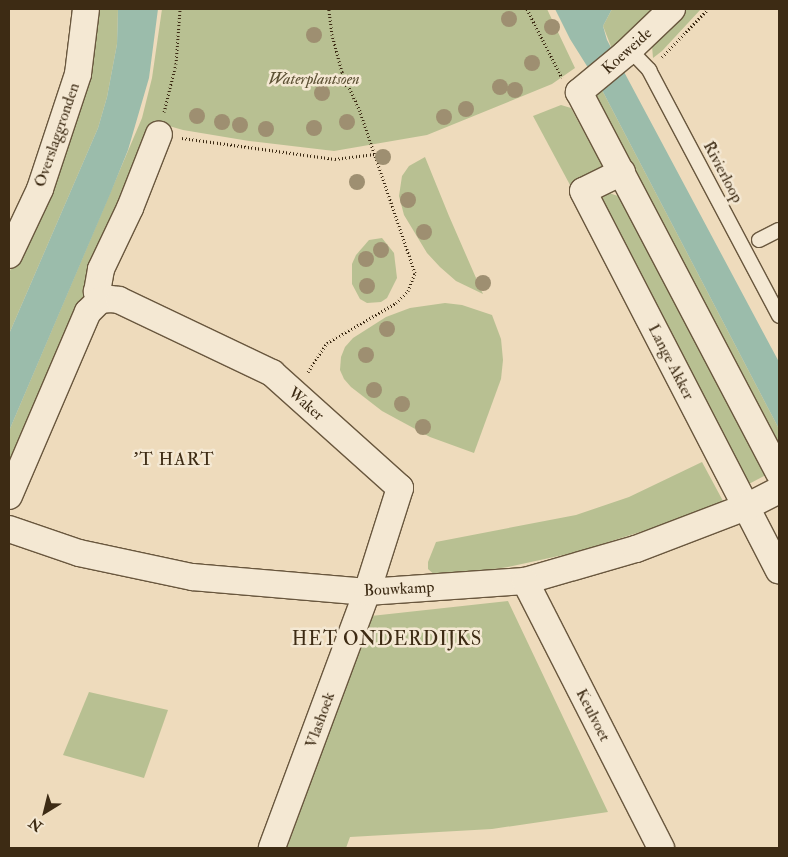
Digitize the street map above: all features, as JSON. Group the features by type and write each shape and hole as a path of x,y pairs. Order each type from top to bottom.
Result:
{"street":[{"name":"Overslaggronden","path":"9,255 40,188 78,74 86,9"},
{"name":"Koeweide","path":"585,88 627,52 672,9"},
{"path":"585,88 622,172 779,473"},
{"path":"9,496 88,312 100,300 98,292 101,269 130,208 159,134"},
{"name":"Lange Akker","path":"622,172 583,191 779,570"},
{"name":"Waker","path":"100,300 119,300 272,373 400,488 367,592"},
{"name":"Bouwkamp","path":"9,529 79,553 192,577 367,592 524,581 636,549 746,506 779,490"},
{"name":"Keulvoet","path":"524,581 661,848"},
{"name":"Vlashoek","path":"272,848 367,592"}],"lane":[{"name":"Rivierloop","path":"627,52 649,70 779,316"},
{"path":"759,240 779,230"}],"path":[{"path":"180,9 176,64 159,134 227,146 335,159 375,154"},
{"path":"293,393 327,343 396,302 408,291 415,273 375,154 348,86 332,35 329,9"},
{"path":"527,9 566,86 585,88"},
{"path":"649,70 708,9"},
{"path":"284,76 329,78 348,86"}],"green space":[{"path":"94,9 118,9 117,44 107,97 98,128 9,334 9,273 52,179"},
{"name":"Waterplantsoen","path":"162,9 547,9 575,68 552,84 427,135 334,151 249,141 183,130 155,122 92,289 9,473 9,431 142,118 152,78"},
{"path":"612,9 655,9 612,49 603,26"},
{"path":"684,9 701,9 662,51 653,58 652,46"},
{"path":"602,90 779,429 779,463 595,96"},
{"path":"561,105 571,108 603,167 603,172 577,198 533,116"},
{"path":"425,157 483,294 456,281 440,267 427,253 404,215 399,196 402,176 409,166"},
{"path":"609,193 618,196 766,475 745,486 599,198"},
{"path":"382,238 394,253 397,278 387,298 381,302 367,303 360,299 352,284 352,264 356,255 369,240"},
{"path":"445,303 462,305 492,315 501,339 503,360 501,379 474,453 430,437 382,411 351,387 344,379 340,370 341,357 345,347 353,338 386,317 410,308"},
{"path":"702,462 723,501 684,518 577,552 508,567 437,577 428,569 428,562 436,542 576,515 629,497"},
{"path":"508,601 608,812 492,829 350,837 346,848 287,848 371,616"},
{"path":"89,692 168,710 144,778 63,755"}],"shaded area":[{"path":"118,9 158,9 149,78 128,150 9,431 9,334 98,128 107,97 117,44"},
{"path":"555,9 612,9 603,26 607,40 779,362 779,429 602,90 570,39"}],"district":[{"name":"'T HART","path":"174,460"},
{"name":"HET ONDERDIJKS","path":"387,640"}]}
